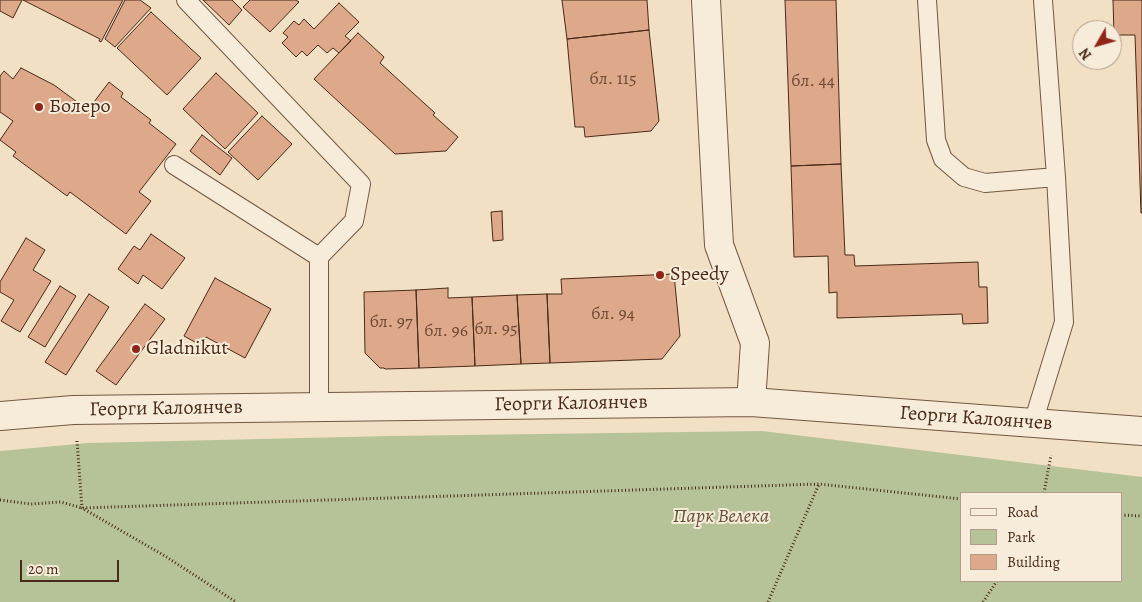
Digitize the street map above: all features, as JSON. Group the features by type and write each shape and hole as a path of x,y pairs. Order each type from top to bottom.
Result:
{"street":[{"path":"706,0 719,245 755,343 752,402"},
{"name":"Георги Калоянчев","path":"0,416 73,410 752,402 1142,431"}],"lane":[{"path":"186,0 361,184 354,221 319,257 319,407"},
{"path":"927,0 936,140 943,159 964,177 985,183 1056,177"},
{"path":"1043,0 1064,322 1046,424"},
{"path":"174,165 319,257"}],"path":[{"path":"73,410 82,508"},
{"path":"1044,492 1052,449 1046,424"},
{"path":"82,508 819,484 960,499"},
{"path":"768,602 819,484"},
{"path":"0,500 31,504 61,502 82,508 165,556 236,602"},
{"path":"1122,514 1142,516"},
{"path":"984,602 995,582"}],"green space":[{"name":"Парк Велека","path":"762,431 1142,477 1142,602 0,602 0,451 88,443 390,436"}],"building":[{"path":"0,0 22,0 13,18 0,11"},
{"path":"23,0 123,0 101,42 99,41 100,39"},
{"path":"125,0 140,0 151,8 115,47 105,39"},
{"path":"203,0 232,0 242,10 229,25"},
{"path":"250,0 296,0 299,2 270,32 243,7"},
{"path":"562,0 647,0 649,30 567,39"},
{"path":"785,0 836,0 841,164 791,166"},
{"path":"1113,0 1142,0 1142,213 1135,35 1122,35 1122,20 1114,20"},
{"path":"339,3 359,22 345,36 351,41 339,53 333,48 327,53 318,45 307,56 302,51 296,57 282,43 288,37 283,33 294,21 299,25 304,19 314,29"},
{"path":"151,12 201,58 167,95 117,48"},
{"path":"649,30 659,121 651,131 585,137 584,127 575,127 567,39"},
{"path":"358,33 384,57 380,63 435,113 433,115 458,137 446,151 395,154 314,79"},
{"path":"21,68 54,85 88,110 109,82 123,93 121,97 151,120 149,123 176,144 139,192 151,201 126,234 70,192 67,196 13,156 16,152 0,140 13,121 0,112 0,76 4,71 13,79"},
{"path":"216,73 258,113 225,149 183,109"},
{"path":"262,116 292,144 258,180 228,152"},
{"path":"202,135 232,158 220,175 190,151"},
{"path":"841,164 845,255 854,255 855,266 978,262 979,287 987,287 988,323 963,324 962,314 837,318 837,292 829,293 828,256 794,257 791,166"},
{"path":"502,211 503,240 493,241 491,212"},
{"path":"151,234 185,258 162,289 143,275 138,284 118,269 134,246 140,250"},
{"path":"26,238 45,250 33,270 51,281 20,332 1,321 14,300 0,292 0,282"},
{"path":"674,274 680,336 662,359 550,363 547,294 562,294 561,279"},
{"path":"215,278 271,309 245,358 206,337 202,346 184,336"},
{"path":"60,286 76,296 45,347 28,337"},
{"path":"448,288 448,298 472,297 475,366 419,368 416,290"},
{"path":"416,290 419,368 380,368 365,353 364,292"},
{"path":"89,294 109,307 66,375 45,362"},
{"path":"547,294 550,363 521,364 517,295"},
{"path":"517,295 521,364 475,366 472,297"},
{"path":"145,304 165,319 116,385 96,371"}],"place":[{"name":"Болеро","path":"39,107"},
{"name":"Speedy","path":"660,275"},
{"name":"Gladnikut","path":"136,349"}]}
